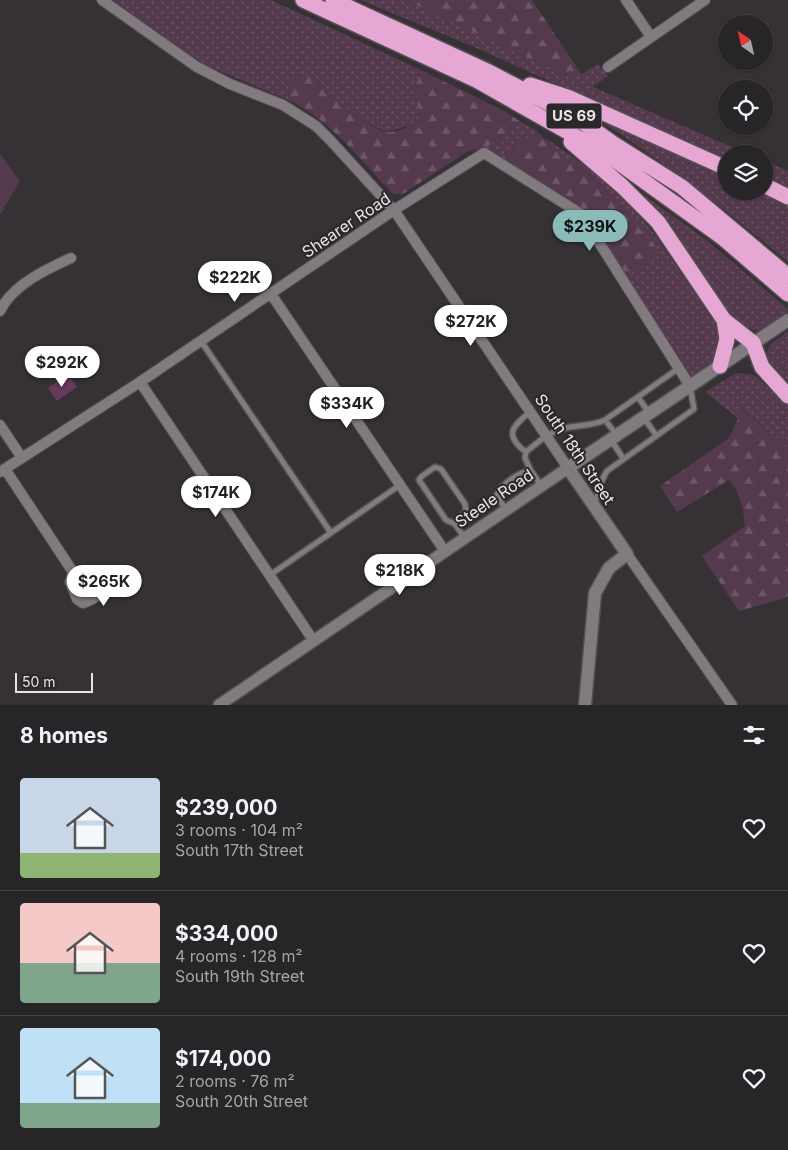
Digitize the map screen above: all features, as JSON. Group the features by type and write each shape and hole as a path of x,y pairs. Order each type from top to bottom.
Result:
{"highway":[{"name":"US 69","path":"303,0 476,80 605,153 658,189 722,238 788,294"},
{"name":"US 69","path":"334,0 487,71 577,118 682,187 788,276"},
{"path":"487,71 570,98 718,164"},
{"path":"543,119 604,170 658,222 724,320 753,344 762,367 788,396"},
{"path":"773,190 788,197"},
{"path":"720,366 727,338 724,320"}],"main road":[{"name":"Steele Road","path":"568,468 788,320"},
{"name":"South 18th Street","path":"568,468 627,554"},
{"path":"585,705 595,593 609,568 627,554"}],"street":[{"name":"South 18th Street","path":"102,0 214,77 284,105 316,126 394,210 568,468"},
{"path":"626,0 651,37"},
{"path":"608,67 705,0"},
{"name":"Shearer Road","path":"2,471 140,382 394,210 484,154 581,214 679,368"},
{"path":"0,311 19,289 44,271 71,258"},
{"path":"270,294 444,550"},
{"path":"679,368 690,386"},
{"path":"140,382 313,640"},
{"path":"0,425 22,458"},
{"name":"Steele Road","path":"219,705 444,550 568,468"},
{"path":"2,471 73,572"},
{"name":"South 18th Street","path":"627,554 732,705"}],"lane":[{"path":"201,341 331,533"},
{"path":"541,485 530,471 525,458 526,452 546,436 564,428 593,425 605,420 679,368"},
{"path":"594,506 601,487 601,479 607,471 694,409 690,386"},
{"path":"638,397 656,436"},
{"path":"526,452 520,448 512,432 513,426 530,412"},
{"path":"605,420 623,458"},
{"path":"455,524 466,511 465,504 441,469 435,467 419,480 446,520 455,524 464,537"},
{"path":"505,509 498,495 500,488 525,471 530,471"},
{"path":"270,575 400,485"}],"green space":[{"path":"113,0 271,0 423,71 413,89 421,116 414,124 387,132 289,86 288,100 205,65"},
{"path":"360,0 406,0 574,79 598,64 608,76 593,87 727,145 718,145 718,157 472,46"},
{"path":"406,0 532,0 582,75 574,79"},
{"path":"423,71 506,112 521,122 484,149 468,151 403,194 393,194 331,129 318,118 288,100 294,79 301,75 312,78 349,109 372,125 381,130 392,132 410,125 421,116 413,89"},
{"path":"602,117 718,170 718,200 773,200 773,195 788,202 788,262 697,188 600,121"},
{"path":"521,122 537,131 501,158 484,149"},
{"path":"537,131 551,146 585,172 608,193 662,254 625,277 572,205 501,158"},
{"path":"544,137 600,176 632,207 655,235 717,325 720,339 719,350 714,361 703,370 689,376 625,277 661,254 598,183 553,148"},
{"path":"0,154 20,181 0,215"},
{"path":"773,164 788,171 788,188 773,181"},
{"path":"637,190 705,239 788,309 788,312 760,330 748,328 730,317 636,193"},
{"path":"788,331 788,389 774,375 765,356 770,345"},
{"path":"736,373 754,375 788,406 788,446 743,410 738,418 705,392"},
{"path":"742,410 788,446 788,597 739,611 702,556 745,526 741,501 733,485 729,480 677,512 660,486 729,438"}],"building":[{"path":"68,375 77,387 57,401 48,388"}]}
